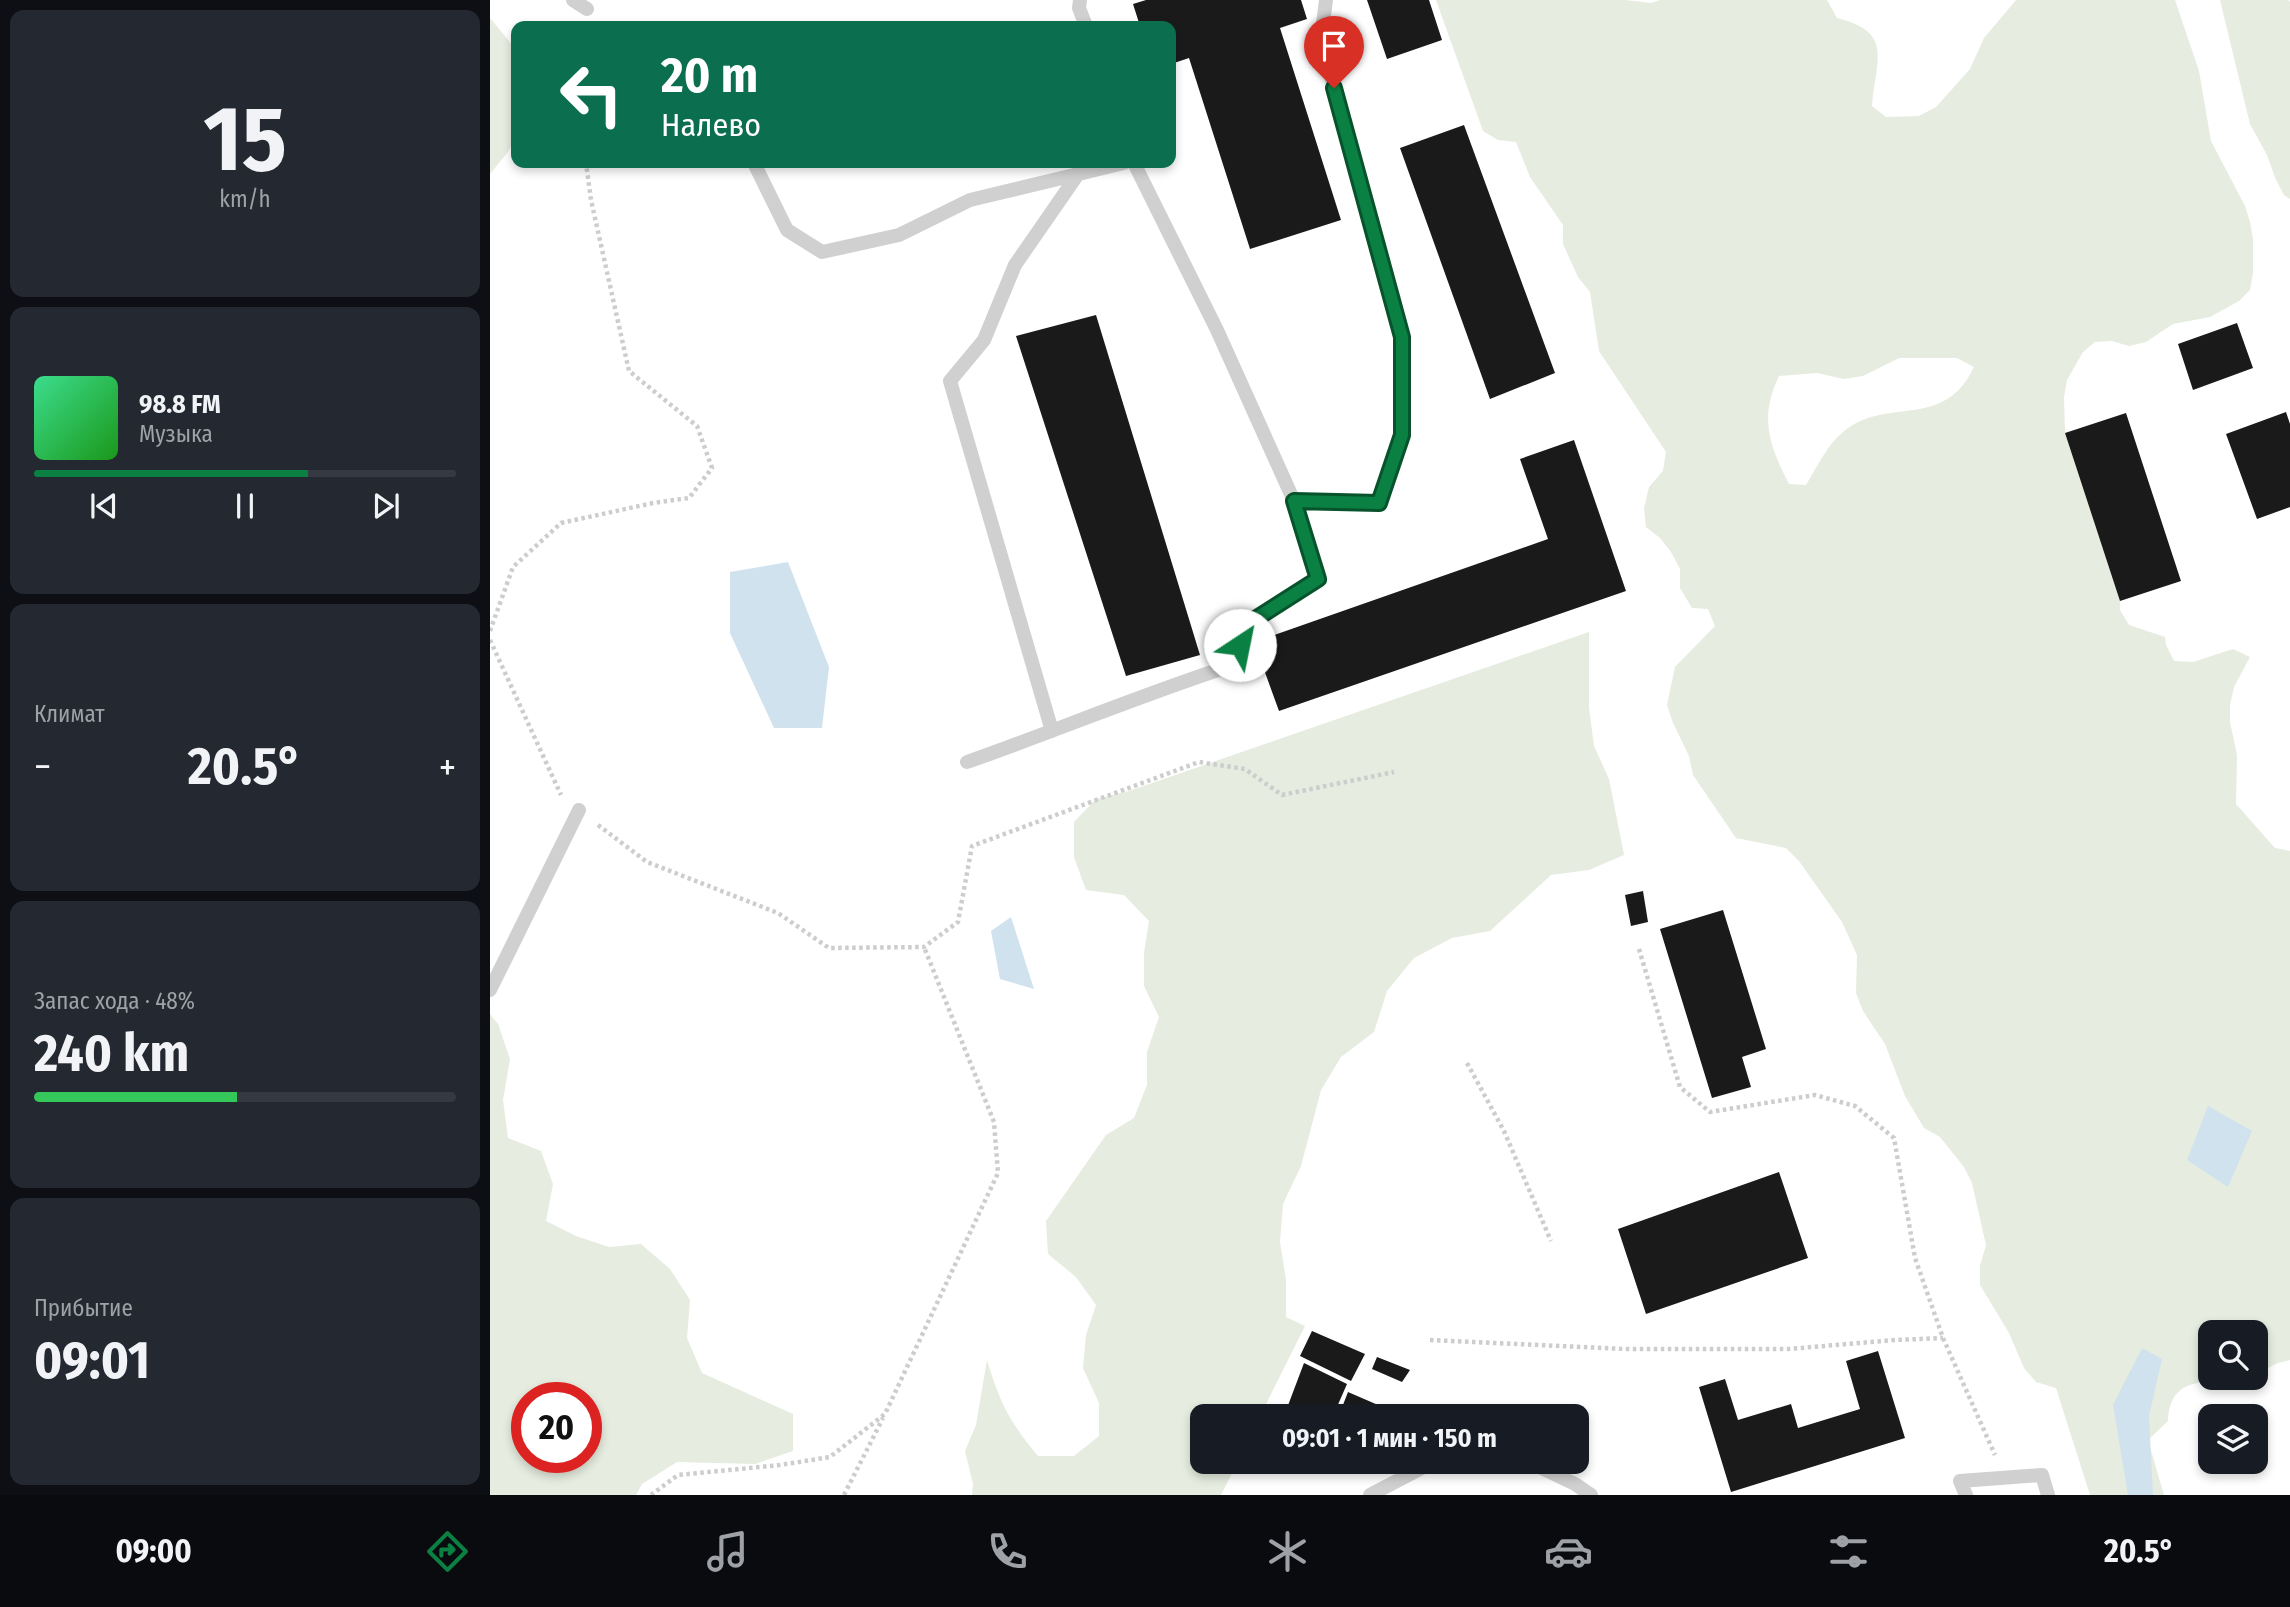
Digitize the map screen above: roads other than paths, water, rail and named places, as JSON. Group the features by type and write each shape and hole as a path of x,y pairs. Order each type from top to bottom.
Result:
{"lane":[{"path":"573,0 587,9"},
{"path":"1080,0 1079,8 1084,21"},
{"path":"1294,501 1379,503 1402,435 1402,337 1321,38 1326,0"},
{"path":"756,168 787,230 822,252 899,235 970,200 1103,168"},
{"path":"967,762 1153,691 1230,666 1249,623 1318,579 1294,501 1217,330 1136,168"},
{"path":"1052,731 950,381 984,340 1015,265 1078,174"},
{"path":"490,990 579,810"},
{"path":"1370,1495 1410,1474"},
{"path":"1554,1474 1591,1495"},
{"path":"1966,1495 1960,1481 2042,1475 2048,1495"}],"water":[{"path":"788,562 829,667 822,728 774,728 730,633 730,572"},
{"path":"1011,917 1034,989 1000,979 991,931"},
{"path":"2208,1106 2252,1131 2228,1187 2187,1160"},
{"path":"2142,1348 2162,1359 2149,1416 2153,1495 2128,1495 2113,1405"}]}
